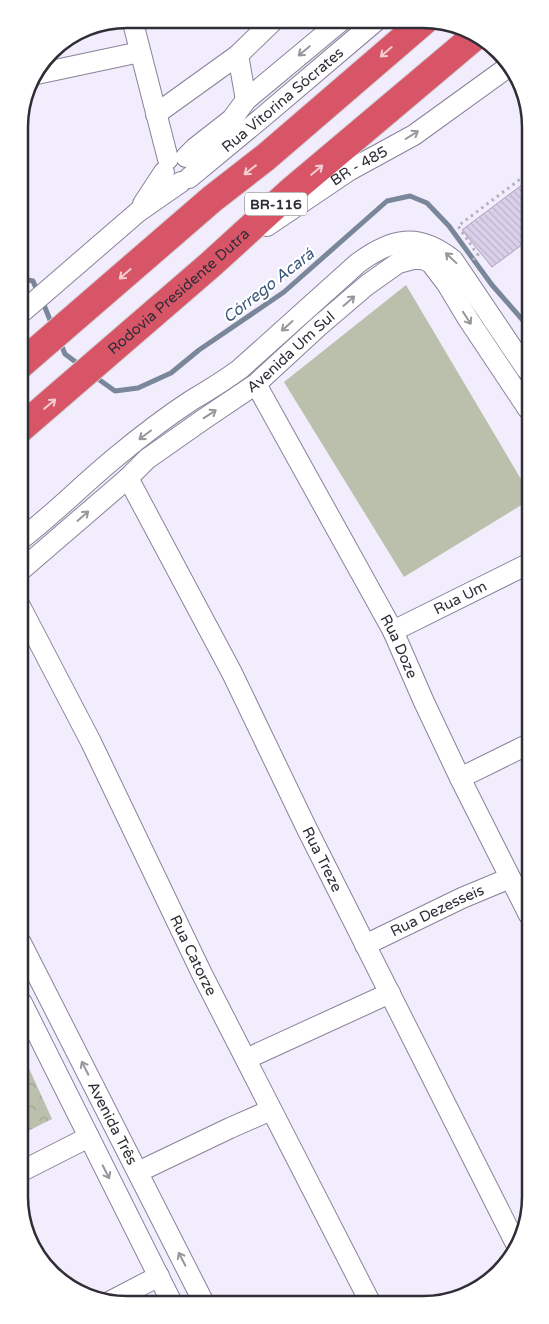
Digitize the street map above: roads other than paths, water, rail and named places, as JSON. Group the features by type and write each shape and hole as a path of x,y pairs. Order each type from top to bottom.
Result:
{"highway":[{"name":"BR-116","path":"28,358 212,199 266,157 416,28"},
{"name":"Rodovia Presidente Dutra","path":"28,422 210,266 289,193 470,40"}],"street":[{"path":"134,28 156,114 172,157 192,165 185,180"},
{"path":"156,114 238,54 266,28"},
{"name":"Rua Vitorina Sócrates","path":"138,212 172,157 195,148 232,119 246,100 332,28"},
{"name":"Rua Vitorina Sócrates","path":"138,212 185,180 368,28"},
{"path":"43,73 140,52"},
{"path":"238,54 246,100"},
{"name":"BR - 485","path":"210,266 350,170 414,135 504,70"},
{"path":"28,306 138,212"},
{"name":"Avenida Um Sul","path":"28,534 116,457 164,420 240,369 358,263 376,250 393,243 409,241 422,243 443,252 453,260 522,362"},
{"name":"Avenida Um Sul","path":"28,564 128,478 147,459 256,384 367,285 398,263 413,259 431,263 439,272 522,399"},
{"name":"Rua Doze","path":"256,384 393,631 460,778 521,900"},
{"name":"Rua Treze","path":"128,478 232,673 306,829 513,1238"},
{"path":"40,524 54,541"},
{"name":"Rua Um","path":"393,631 522,567"},
{"name":"Rua Catorze","path":"28,621 91,742 202,974 367,1296"},
{"path":"460,778 521,748"},
{"name":"Rua Dezesseis","path":"365,945 462,898 510,878"},
{"name":"Avenida Três","path":"28,955 200,1296"},
{"path":"246,1059 390,993"},
{"name":"Avenida Três","path":"28,1015 169,1296"},
{"path":"46,1050 68,1035"},
{"path":"138,1172 271,1110"},
{"path":"28,1168 89,1137"},
{"path":"134,1228 159,1215"},
{"path":"120,1296 159,1276"}],"waterway":[{"name":"Córrego Acará","path":"94,376 115,391 138,388 171,373 199,350 284,292 387,201 410,196 427,203 449,226 492,285 522,319"},
{"name":"Córrego Acará","path":"28,280 33,281 38,293"},
{"name":"Córrego Acará","path":"42,300 52,325"},
{"name":"Córrego Acará","path":"60,342 65,354 81,366"}]}
